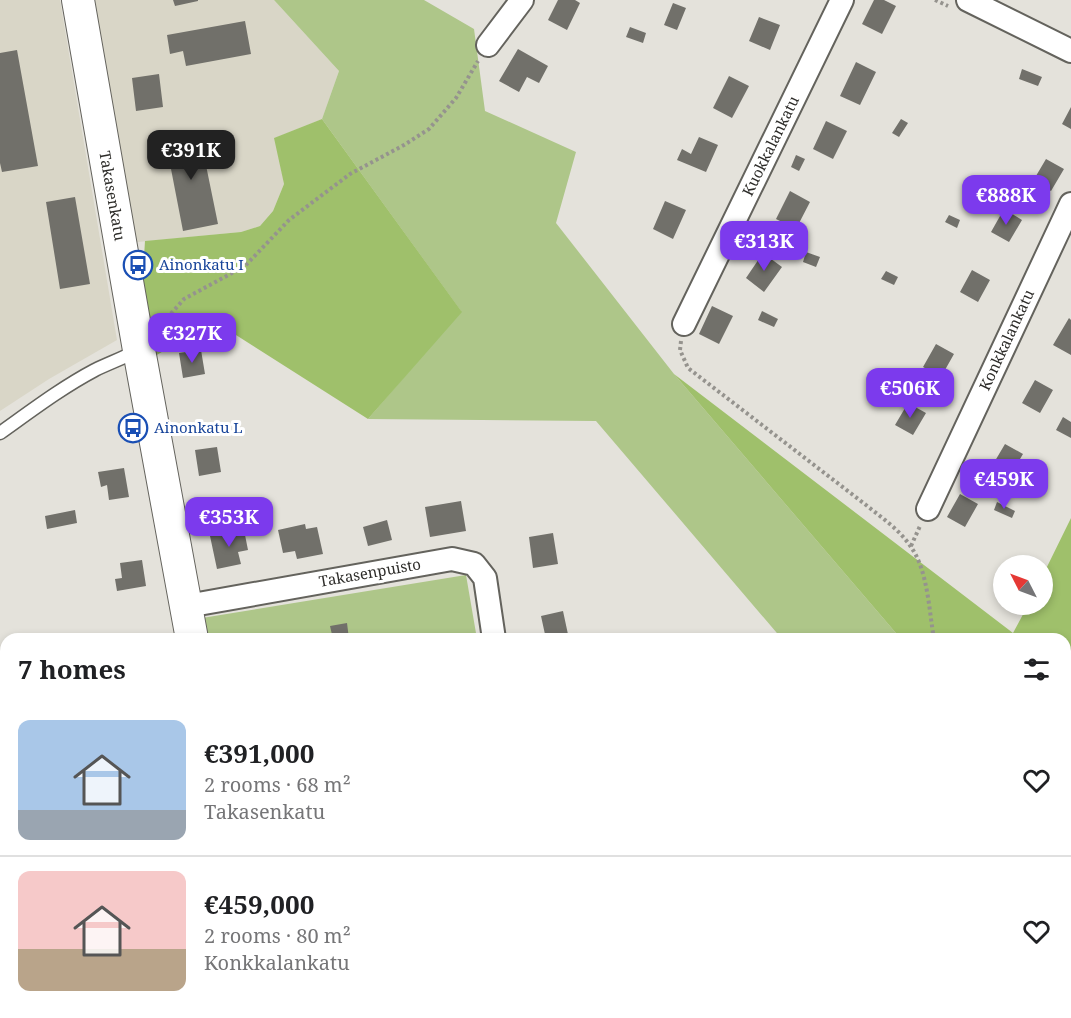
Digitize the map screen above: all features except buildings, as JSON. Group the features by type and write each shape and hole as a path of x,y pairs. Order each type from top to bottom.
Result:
{"street":[{"name":"Takasenkatu","path":"78,0 191,633"},
{"path":"488,45 522,0"},
{"name":"Kuokkalankatu","path":"684,324 842,0"},
{"path":"968,0 1070,49"},
{"name":"Konkkalankatu","path":"928,509 1071,204"},
{"name":"Takasenpuisto","path":"187,606 452,559 474,564 485,578 493,633"}],"lane":[{"path":"0,433 56,393 96,370 139,350"}],"path":[{"path":"139,350 184,299 245,267 289,220 350,174 429,129 456,98 488,45"},
{"path":"684,324 680,350 688,368 866,505 894,528 911,546 919,561 933,633"}],"shaded area":[{"path":"0,0 60,0 117,340 49,379 0,411"},
{"path":"94,0 274,0 339,71 322,119 275,138 284,184 273,211 260,226 241,232 128,243"}],"green space":[{"path":"274,0 424,0 474,29 485,111 576,152 556,223 674,374 896,633 777,633 596,421 368,419 461,311 322,119 339,71"},
{"path":"322,119 462,312 368,419 214,321 150,359 143,273 145,241 241,232 260,226 273,211 284,184 274,138"},
{"path":"674,374 1013,633 896,633"},
{"path":"1071,518 1071,633 1013,633 1023,615 1053,615 1053,555"},
{"path":"466,575 476,633 205,633 202,618"}],"place":[{"name":"Ainonkatu I","path":"138,265"},
{"name":"Ainonkatu L","path":"133,428"}]}
